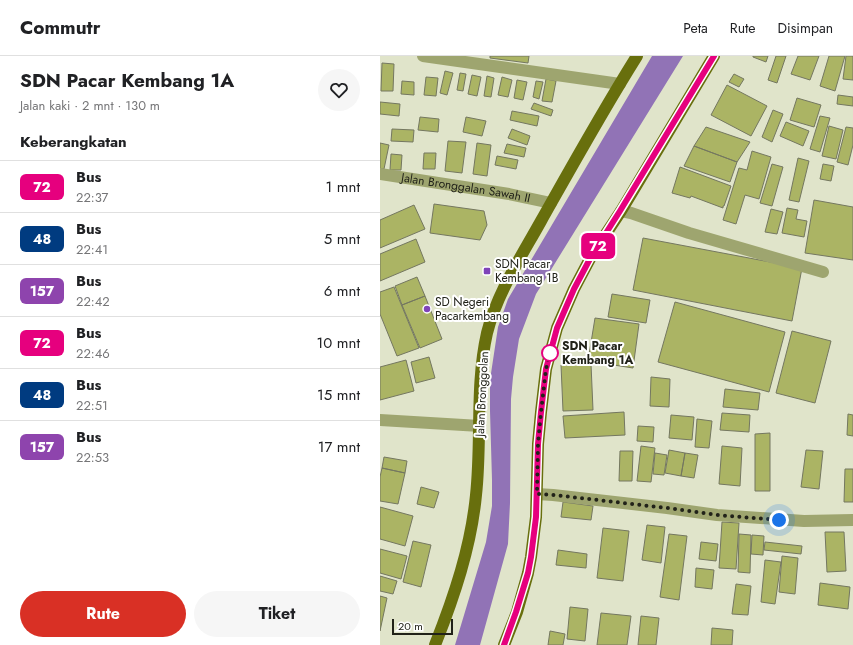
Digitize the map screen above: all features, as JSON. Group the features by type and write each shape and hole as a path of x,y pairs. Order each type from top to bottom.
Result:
{"main road":[{"name":"Jalan Bronggolan","path":"435,645 450,607 464,561 472,525 476,495 480,426 481,366 493,316 499,299 513,270 637,56"},
{"path":"504,645 528,573 533,546 541,412 546,369 557,328 574,289 592,255 714,56"}],"street":[{"path":"423,56 620,84"},
{"name":"Jalan Bronggalan Sawah II","path":"380,174 509,194 551,203"},
{"path":"620,211 631,213 689,233 823,272"},
{"path":"380,420 480,426"},
{"path":"537,494 717,515 804,521 853,520"}],"shaded area":[{"path":"652,56 683,56 536,294 519,339 511,399 508,544 480,645 455,645 486,542 492,506 490,380 498,327 508,299"}],"building":[{"path":"490,56 529,56 528,63 490,58"},
{"path":"753,56 768,56 766,62"},
{"path":"776,56 786,56 777,83 768,80"},
{"path":"798,56 819,56 810,80 791,74"},
{"path":"829,56 845,56 835,91 820,86"},
{"path":"846,56 853,56 853,80 843,79"},
{"path":"382,63 394,64 393,91 381,91"},
{"path":"445,71 453,73 447,95 440,93"},
{"path":"460,73 466,74 463,91 457,90"},
{"path":"734,74 744,79 739,87 729,82"},
{"path":"472,75 481,77 477,96 468,94"},
{"path":"487,76 494,78 491,97 484,96"},
{"path":"426,77 438,78 436,96 424,95"},
{"path":"502,77 512,80 508,97 498,95"},
{"path":"546,79 556,81 552,102 542,101"},
{"path":"517,80 527,82 523,100 514,98"},
{"path":"402,81 414,82 414,95 401,94"},
{"path":"536,81 543,82 539,99 533,97"},
{"path":"727,85 767,106 751,136 711,115"},
{"path":"838,95 853,97 853,106 837,104"},
{"path":"797,98 821,105 814,127 790,120"},
{"path":"380,102 400,104 399,116 380,114"},
{"path":"534,103 553,110 551,116 531,109"},
{"path":"773,110 783,114 772,142 762,137"},
{"path":"512,111 539,116 537,126 510,120"},
{"path":"820,116 830,118 820,152 810,149"},
{"path":"420,117 439,119 438,132 418,130"},
{"path":"466,117 486,121 482,136 463,132"},
{"path":"786,122 809,131 803,146 780,136"},
{"path":"829,126 843,130 836,159 822,156"},
{"path":"706,127 750,142 737,162 694,146"},
{"path":"846,127 853,128 853,145 848,165 837,162"},
{"path":"392,129 414,130 413,142 391,141"},
{"path":"512,129 530,136 527,145 508,138"},
{"path":"448,141 466,142 462,173 445,171"},
{"path":"380,143 389,145 384,169 380,169"},
{"path":"477,143 491,145 487,176 473,174"},
{"path":"507,144 526,148 524,157 504,153"},
{"path":"694,146 737,162 730,182 684,166"},
{"path":"752,151 771,157 759,199 745,195 736,224 723,220 739,168 747,170"},
{"path":"424,153 436,153 435,169 423,169"},
{"path":"391,154 402,155 401,170 390,170"},
{"path":"497,156 518,160 516,169 495,165"},
{"path":"798,158 809,161 799,202 789,200"},
{"path":"772,164 783,167 772,206 760,203"},
{"path":"823,164 834,166 831,181 820,179"},
{"path":"680,167 731,186 723,208 691,196 690,198 672,193"},
{"path":"814,200 853,207 853,260 805,253"},
{"path":"434,204 484,211 487,225 480,240 430,233"},
{"path":"414,205 425,229 380,248 380,220"},
{"path":"787,208 798,210 796,219 807,221 804,237 782,233"},
{"path":"771,209 783,212 777,234 765,232"},
{"path":"643,238 802,268 792,321 633,290"},
{"path":"416,239 425,262 380,281 380,254"},
{"path":"417,277 425,296 402,305 395,286"},
{"path":"394,287 419,348 397,356 380,314 380,292"},
{"path":"612,294 650,300 646,323 608,317"},
{"path":"425,296 442,339 420,348 402,305"},
{"path":"675,302 785,332 769,392 658,362"},
{"path":"595,318 639,324 633,368 588,361"},
{"path":"792,331 831,341 815,403 776,393"},
{"path":"429,357 435,378 416,383 411,362"},
{"path":"406,360 414,391 380,400 380,367"},
{"path":"591,364 593,410 563,411 561,365"},
{"path":"651,377 670,379 669,407 650,406"},
{"path":"725,389 760,393 758,410 723,407"},
{"path":"624,412 625,435 565,438 563,416"},
{"path":"722,413 750,415 749,432 720,430"},
{"path":"848,414 853,415 853,436 847,435"},
{"path":"671,415 694,417 692,440 669,438"},
{"path":"697,419 712,421 709,448 695,447"},
{"path":"638,426 654,427 653,442 637,441"},
{"path":"770,433 770,491 755,491 755,434"},
{"path":"641,446 655,448 651,482 637,481"},
{"path":"722,446 742,448 740,486 719,484"},
{"path":"669,450 685,453 681,476 665,473"},
{"path":"806,450 823,451 819,489 801,487"},
{"path":"620,451 633,451 632,481 619,481"},
{"path":"655,453 667,455 664,475 653,474"},
{"path":"685,453 698,455 694,478 681,476"},
{"path":"384,457 407,461 405,473 382,468"},
{"path":"382,468 405,473 398,504 380,501 380,477"},
{"path":"845,469 853,469 853,502 844,502"},
{"path":"421,487 439,492 434,508 417,504"},
{"path":"563,502 593,506 591,520 561,517"},
{"path":"380,507 413,516 405,546 380,539"},
{"path":"722,522 739,523 736,569 719,568"},
{"path":"647,525 665,527 661,563 642,560"},
{"path":"603,528 629,531 623,581 597,578"},
{"path":"825,532 844,532 846,571 827,572"},
{"path":"669,534 687,536 679,600 660,597"},
{"path":"739,534 751,535 750,573 738,572"},
{"path":"752,535 764,536 763,555 751,554"},
{"path":"413,541 431,545 421,587 403,582"},
{"path":"701,542 718,544 716,561 699,559"},
{"path":"765,542 802,546 801,554 764,550"},
{"path":"380,549 407,556 401,579 380,573"},
{"path":"558,550 587,554 586,568 556,565"},
{"path":"782,556 798,558 795,594 779,592"},
{"path":"765,560 781,562 775,604 761,602"},
{"path":"696,568 714,570 712,589 695,587"},
{"path":"380,576 397,581 393,594 380,591"},
{"path":"820,583 850,587 848,609 818,605"},
{"path":"736,584 751,586 748,615 732,614"},
{"path":"380,596 387,598 380,631"},
{"path":"570,607 588,609 585,641 567,639"},
{"path":"601,613 631,616 627,645 597,645"},
{"path":"641,616 659,618 656,645 638,645"},
{"path":"712,628 733,630 732,645 711,645"},
{"path":"550,631 565,634 563,645 548,645"}],"bus line":[{"name":"72","path":"504,645 528,573 533,546 536,517 538,444 541,412 546,369 557,328 574,289 592,255 714,56"}],"place":[{"name":"SDN Pacar Kembang 1B","path":"487,271"},
{"name":"SD Negeri Pacarkembang","path":"427,309"},
{"name":"SDN Pacar Kembang 1A","path":"550,353"}],"route":[{"path":"550,353 546,369 538,444 537,494 717,515 779,520"}]}
